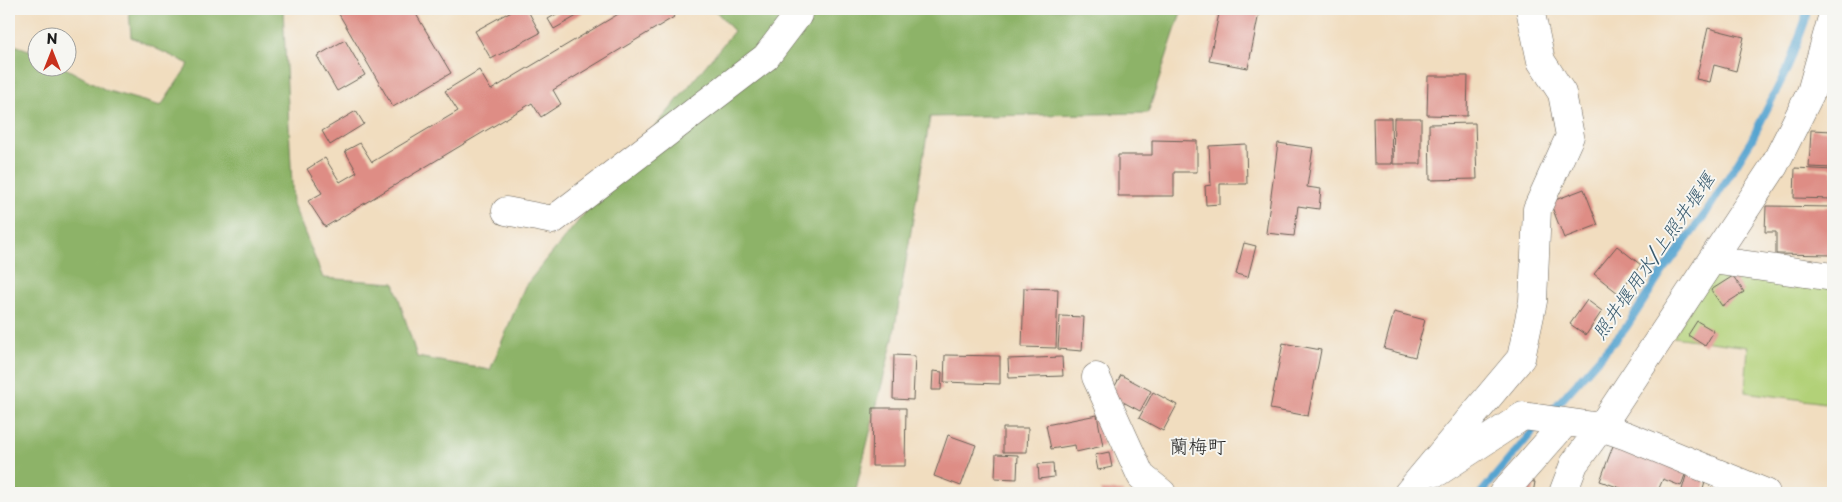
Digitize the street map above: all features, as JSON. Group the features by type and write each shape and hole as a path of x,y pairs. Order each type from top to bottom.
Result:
{"street":[{"path":"506,211 553,220 766,57 798,15 798,9"},
{"path":"1411,491 1521,358 1533,301 1537,210 1570,136 1562,93 1542,61 1530,9"},
{"path":"1563,493 1574,464 1601,427 1774,166 1811,92 1833,14"},
{"path":"1712,260 1833,277"},
{"path":"1096,377 1141,476 1162,493"},
{"path":"1411,491 1523,416 1601,427 1766,493"},
{"path":"1503,493 1565,423"}],"green space":[{"path":"129,9 283,9 293,204 323,278 394,283 417,357 490,370 525,286 734,31 714,9 1182,9 1148,113 930,117 893,339 855,493 9,493 9,43 28,50 28,78 78,78 78,75 108,91 161,106 189,64 131,37"},
{"path":"1717,266 1833,281 1833,404 1745,392 1748,347 1673,337"}],"building":[{"path":"336,9 413,9 451,73 393,107"},
{"path":"515,9 527,9 540,33 491,59 475,31"},
{"path":"565,9 589,9 554,29 548,19"},
{"path":"618,9 669,9 674,17 553,90 561,104 541,117 532,103 325,227 308,201 322,193 307,169 325,158 340,182 357,172 345,151 360,143 372,162 458,111 445,91 479,70 491,90 620,13"},
{"path":"1220,9 1236,9 1259,13 1248,68 1209,61"},
{"path":"1708,28 1744,37 1736,71 1714,65 1710,82 1696,79"},
{"path":"345,40 365,75 337,91 317,56"},
{"path":"1428,76 1468,76 1467,116 1427,115"},
{"path":"356,111 364,124 330,145 322,131"},
{"path":"1373,118 1391,118 1392,164 1374,164"},
{"path":"1394,118 1421,118 1421,164 1393,164"},
{"path":"1475,123 1477,179 1430,180 1429,124"},
{"path":"1811,130 1833,131 1833,168 1809,167"},
{"path":"1152,140 1197,141 1197,172 1174,172 1174,196 1118,196 1118,155 1152,155"},
{"path":"1278,143 1313,148 1307,187 1321,189 1319,209 1298,206 1294,236 1266,233"},
{"path":"1246,144 1247,184 1220,184 1220,204 1206,205 1205,186 1211,185 1209,146"},
{"path":"1795,168 1833,170 1833,199 1794,198"},
{"path":"1584,189 1598,225 1564,238 1550,202"},
{"path":"1766,206 1833,207 1833,255 1776,254 1776,232 1765,232"},
{"path":"1244,243 1256,246 1248,277 1236,274"},
{"path":"1617,246 1641,265 1618,293 1594,274"},
{"path":"1733,276 1744,292 1722,306 1711,290"},
{"path":"1024,288 1058,289 1056,348 1022,347"},
{"path":"1587,300 1602,311 1586,335 1570,324"},
{"path":"1394,312 1425,320 1415,357 1384,349"},
{"path":"1060,316 1084,317 1082,351 1058,349"},
{"path":"1697,321 1714,331 1705,346 1688,335"},
{"path":"1283,343 1321,350 1308,416 1270,409"},
{"path":"894,355 915,356 913,400 893,399"},
{"path":"945,355 1000,356 1000,384 944,382"},
{"path":"1062,357 1063,376 1009,378 1008,359"},
{"path":"933,371 942,372 941,390 932,390"},
{"path":"1121,375 1151,391 1140,411 1110,395"},
{"path":"1153,392 1177,405 1163,431 1139,418"},
{"path":"873,408 906,408 905,466 872,466"},
{"path":"1097,415 1103,446 1076,452 1075,445 1051,449 1046,425"},
{"path":"1003,428 1028,428 1027,452 1003,452"},
{"path":"948,435 976,445 961,486 934,476"},
{"path":"1614,443 1687,469 1681,486 1663,479 1657,493 1635,493 1600,481"},
{"path":"1109,452 1112,467 1098,470 1095,455"},
{"path":"996,454 1018,455 1017,479 995,478"},
{"path":"1053,463 1054,477 1039,479 1038,464"},
{"path":"1688,469 1707,475 1702,493 1681,493"},
{"path":"1518,480 1535,482 1533,493 1516,493"},
{"path":"1101,490 1123,491 1123,493 1101,493"},
{"path":"1057,491 1057,493 1037,493 1037,492"}],"waterway":[{"name":"照井堰用水/上照井堰堰","path":"1549,414 1625,329 1663,271 1706,213 1751,141 1788,67 1805,21 1807,9"},
{"name":"照井堰用水/上照井堰堰","path":"1481,493 1539,424"}],"district":[{"name":"蘭梅町","path":"1198,446"}]}
